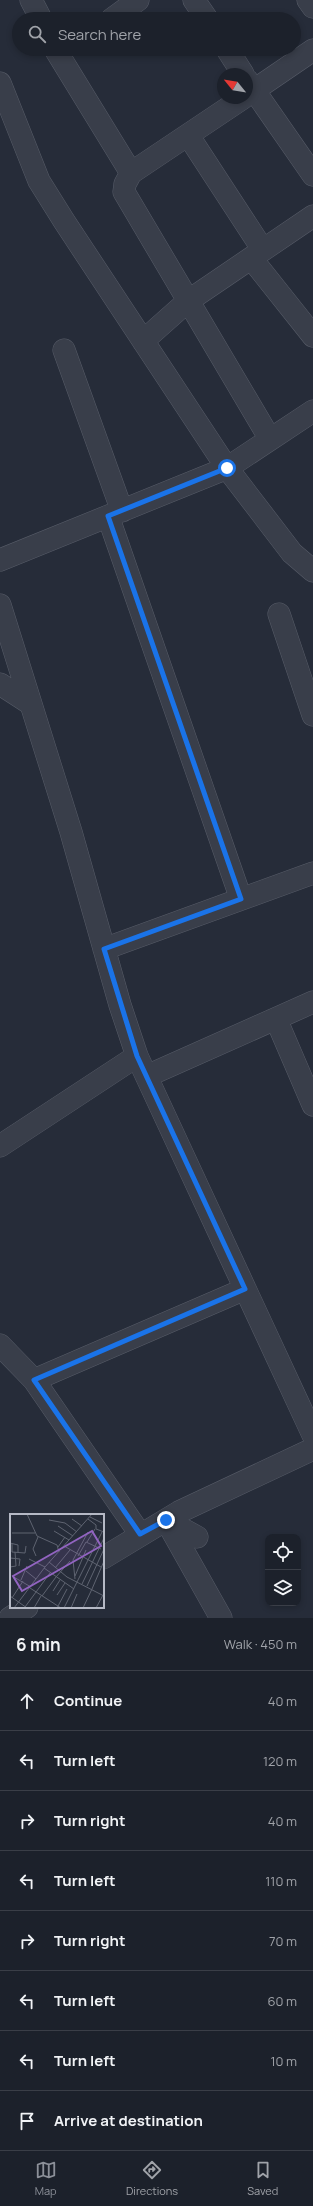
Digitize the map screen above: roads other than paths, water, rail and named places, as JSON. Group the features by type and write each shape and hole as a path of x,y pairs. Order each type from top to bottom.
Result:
{"street":[{"path":"31,0 37,12"},
{"path":"122,12 138,0"},
{"path":"194,0 202,12"},
{"path":"308,0 313,8"},
{"path":"253,84 313,50"},
{"path":"64,56 131,173"},
{"path":"231,56 237,68"},
{"path":"0,83 39,181 227,468 292,553 313,571"},
{"path":"253,95 313,175"},
{"path":"226,104 188,135 131,173 125,184 124,192 270,439"},
{"path":"188,135 257,254 313,336"},
{"path":"143,341 188,301 313,216"},
{"path":"64,350 115,513 241,899"},
{"path":"0,560 227,468 313,411"},
{"path":"0,605 71,832 104,949 137,1056 313,1435"},
{"path":"279,614 313,715"},
{"path":"0,684 31,704"},
{"path":"104,949 313,873"},
{"path":"147,1076 313,1002"},
{"path":"276,1019 313,1105"},
{"path":"0,1146 137,1056"},
{"path":"34,1380 245,1289"},
{"path":"1,1347 34,1380 140,1534"},
{"path":"104,1557 140,1534 166,1520 313,1449"},
{"path":"166,1520 197,1537"},
{"path":"166,1520 221,1618"},
{"path":"10,1618 25,1608"}]}
